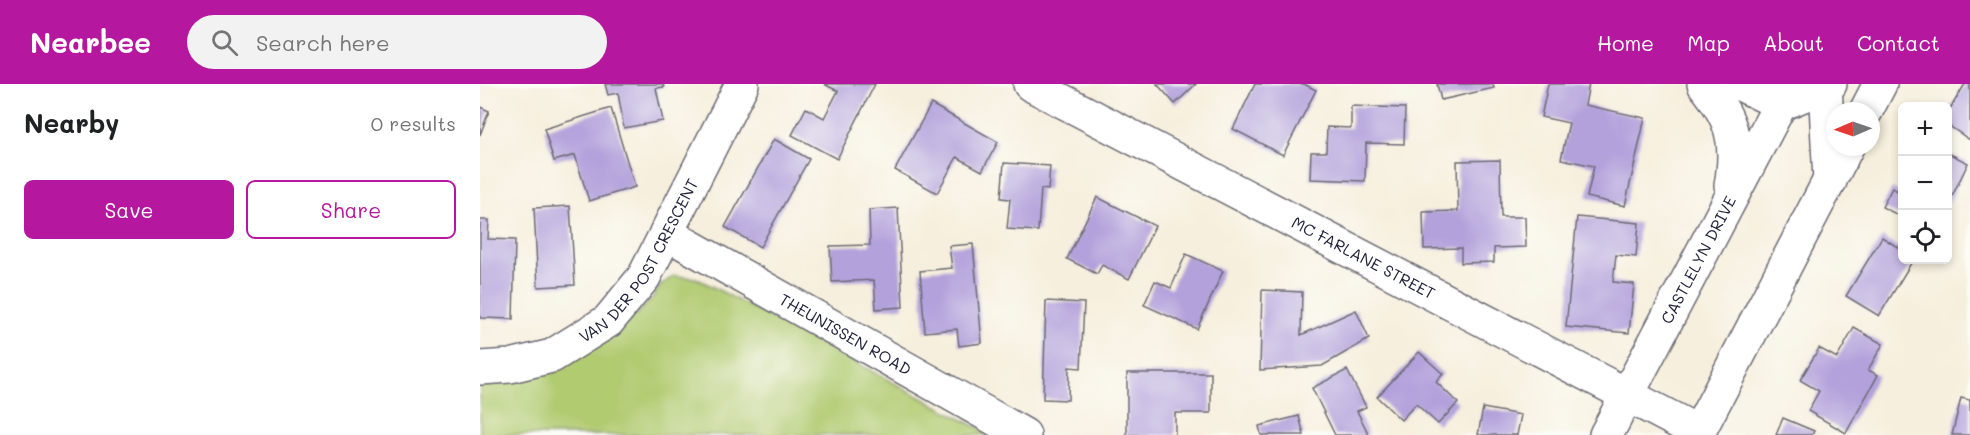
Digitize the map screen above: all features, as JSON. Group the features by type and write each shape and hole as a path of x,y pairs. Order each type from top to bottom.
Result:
{"street":[{"name":"VAN DER POST CRESCENT","path":"480,368 510,366 552,356 608,321 644,277 742,84"},
{"name":"MC FARLANE STREET","path":"1030,84 1627,394 1698,434"},
{"path":"1704,84 1727,116 1733,132 1734,172 1728,202"},
{"path":"1740,84 1786,94 1827,85 1830,181"},
{"path":"1871,102 1880,84"},
{"name":"CASTLELYN DRIVE","path":"1606,435 1786,94"},
{"path":"1698,434 1842,156"},
{"name":"THEUNISSEN ROAD","path":"666,233 1024,435"}],"green space":[{"path":"674,276 696,278 992,435 480,435 480,384 610,339 650,301 661,285"}],"building":[{"path":"605,84 663,84 664,87 656,88 663,121 624,128 618,93 608,95"},
{"path":"824,84 875,84 837,159 792,135 806,108 824,118 838,91"},
{"path":"1157,84 1196,84 1175,104"},
{"path":"1255,84 1304,84 1316,90 1283,155 1233,129"},
{"path":"1437,84 1493,84 1494,88 1441,100"},
{"path":"1548,84 1589,84 1585,105 1645,118 1625,206 1587,197 1594,166 1561,159 1569,123 1541,117"},
{"path":"1965,84 1970,84 1970,140 1952,128 1952,105"},
{"path":"931,104 998,142 982,171 957,157 937,193 895,170"},
{"path":"1351,106 1405,108 1404,144 1366,143 1365,181 1310,179 1311,152 1326,152 1327,127 1351,128"},
{"path":"480,107 489,111 480,135"},
{"path":"611,108 635,187 589,201 575,155 554,161 544,129"},
{"path":"774,139 809,159 760,247 725,227"},
{"path":"1952,155 1968,163 1952,197"},
{"path":"1500,160 1501,217 1525,217 1526,247 1494,248 1494,262 1461,263 1461,248 1424,249 1423,212 1458,211 1457,161"},
{"path":"1004,163 1050,166 1048,190 1041,189 1038,231 1007,229 1010,199 1001,198"},
{"path":"1892,188 1898,191 1898,215 1882,207"},
{"path":"1097,197 1155,226 1129,279 1102,265 1097,274 1067,259"},
{"path":"570,206 575,285 538,287 534,208"},
{"path":"898,208 903,307 876,309 874,280 832,282 830,246 870,245 869,210"},
{"path":"1577,217 1639,223 1636,257 1616,255 1613,282 1634,284 1629,333 1566,327"},
{"path":"480,220 489,220 488,239 515,240 513,319 480,318"},
{"path":"1882,237 1898,247 1898,264 1911,264 1879,316 1846,296"},
{"path":"973,244 982,343 959,346 957,329 925,332 920,271 952,268 949,246"},
{"path":"1186,254 1223,271 1197,329 1144,305 1155,281 1171,288"},
{"path":"1262,290 1302,292 1301,335 1356,310 1369,339 1322,366 1260,370"},
{"path":"1046,301 1084,303 1081,368 1069,367 1068,400 1043,399"},
{"path":"1854,328 1883,344 1868,370 1878,375 1846,433 1808,411 1819,391 1800,380 1819,348 1837,358"},
{"path":"1419,352 1443,374 1436,382 1458,403 1438,424 1416,404 1401,420 1377,397"},
{"path":"1347,370 1366,407 1357,411 1369,435 1335,435 1312,388"},
{"path":"1127,373 1211,373 1211,413 1175,413 1175,435 1127,435"},
{"path":"1961,398 1970,400 1970,435 1952,435"},
{"path":"1483,408 1521,415 1517,435 1478,435"},
{"path":"1299,416 1304,435 1261,435 1259,426"},
{"path":"1783,418 1814,431 1812,435 1776,435"}]}
